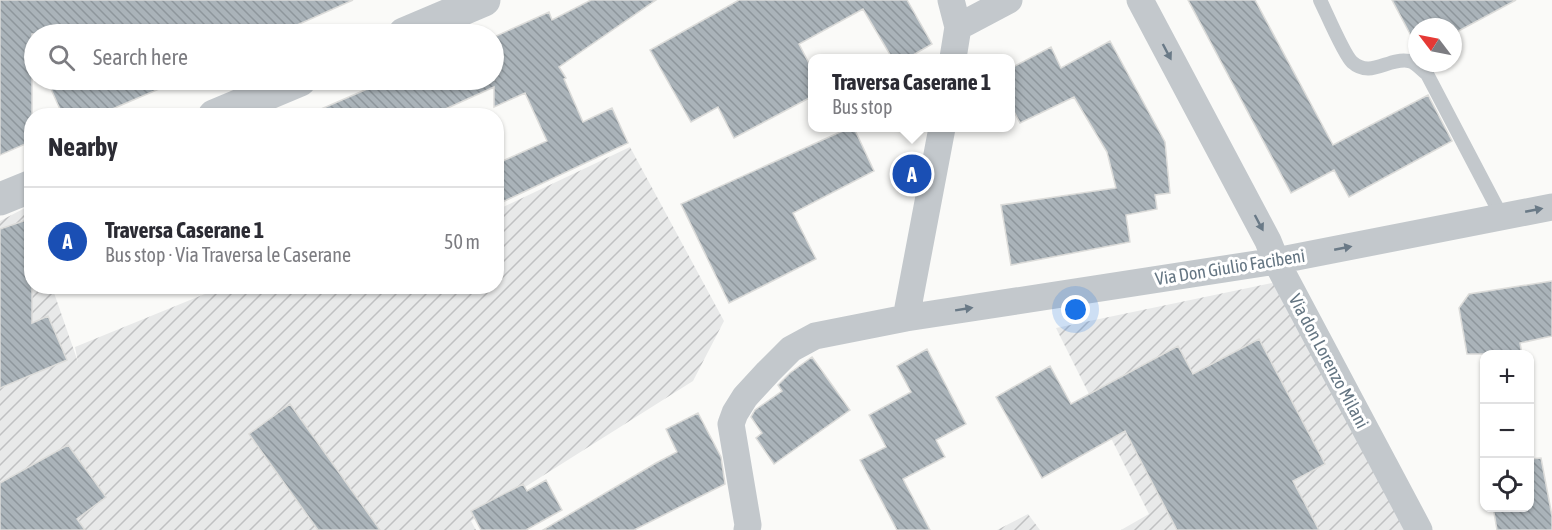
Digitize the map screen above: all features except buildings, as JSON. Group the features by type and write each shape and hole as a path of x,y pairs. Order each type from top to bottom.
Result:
{"street":[{"path":"428,24 484,0"},
{"path":"951,0 958,27 954,54"},
{"path":"958,27 1009,0"},
{"name":"Via don Lorenzo Milani","path":"1140,0 1419,530"},
{"path":"233,108 276,90"},
{"path":"906,318 941,132"},
{"path":"0,199 24,189"},
{"name":"Via Don Giulio Facibeni","path":"747,530 731,424 745,398 791,349 814,336 906,318 1276,261 1552,207"}],"lane":[{"path":"1320,0 1350,61 1360,67 1373,69 1394,61 1410,61 1427,74 1502,217"}],"shaded area":[{"path":"630,147 724,321 693,381 471,521 476,530 0,530 0,221 24,209 24,294 54,294 78,362 75,347 205,294 504,294 504,207"},
{"path":"1287,280 1419,530 1121,530 1149,514 1056,328"},
{"path":"1028,514 1040,530 997,530"}],"place":[{"name":"Traversa Caserane 1","path":"912,174"}]}
